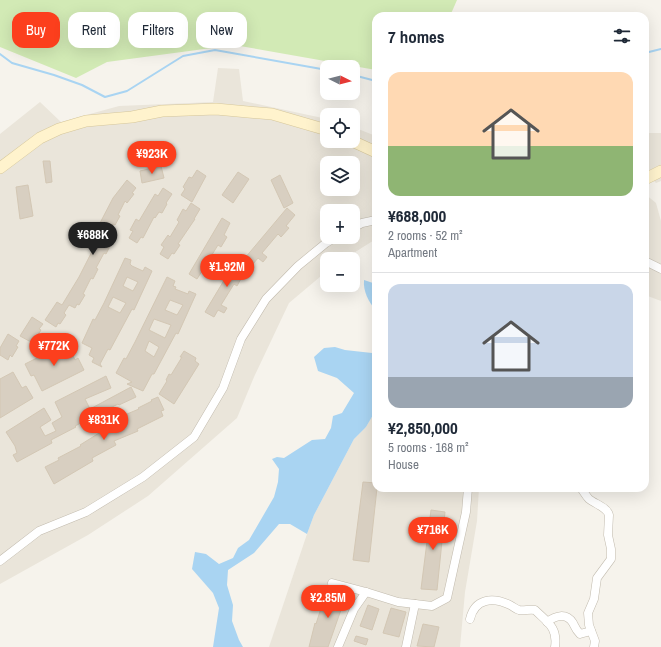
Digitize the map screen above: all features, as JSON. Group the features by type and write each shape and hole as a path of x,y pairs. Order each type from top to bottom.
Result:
{"street":[{"path":"0,168 40,138 59,128 86,121 132,117 162,111 216,109 272,114 320,128"},
{"path":"360,145 372,150"},
{"path":"649,177 661,171"},
{"path":"360,224 372,221"},
{"path":"0,561 39,531 86,512 143,477 194,436 223,388 241,339 266,299 298,266 325,244"},
{"path":"649,263 661,269"},
{"path":"332,583 398,602 432,606 447,598 466,512 468,492"},
{"path":"584,492 588,498 605,509 609,515 608,535 611,549 611,559 598,578 594,599 588,613 591,631 595,641 594,647"},
{"path":"338,647 354,610 366,592"},
{"path":"470,619 472,612 479,604 491,600 510,605 521,610 535,610 555,630 555,647"},
{"path":"406,647 415,604"},
{"path":"547,622 556,616 567,617 580,634 591,631"}],"shaded area":[{"path":"218,68 239,69 243,101 320,118 320,148 360,148 360,130 372,134 372,242 355,252 320,252 320,277 289,303 254,377 237,418 148,496 88,535 0,584 0,134 40,102 61,122 119,106 213,102"},
{"path":"649,133 661,133 661,181 656,183 649,176"},
{"path":"649,197 656,203 661,221 661,301 649,296"},
{"path":"372,417 372,492 479,492 477,521 465,592 460,647 269,647 314,515 354,439 366,427"}],"green space":[{"path":"0,0 457,0 452,12 372,12 372,69 360,67 360,60 320,60 247,47 247,12 196,12 196,48 212,48 107,62 76,78 0,47"}],"water":[{"path":"364,280 372,283 372,305 367,297 364,289"},
{"path":"335,347 345,350 372,353 372,417 366,427 354,439 314,515 307,534 290,524 279,524 254,553 228,570 227,585 233,605 232,621 243,647 213,647 219,608 213,593 192,569 195,552 206,554 219,564 233,558 238,548 249,540 274,497 278,482 279,469 272,459 277,457 284,458 312,440 325,439 331,428 333,416 342,413 354,393 337,378 318,371 314,357 324,348"}],"building":[{"path":"43,161 50,161 52,182 46,183"},
{"path":"161,166 164,178 142,183 140,171"},
{"path":"197,170 206,176 192,202 181,195 185,189 183,187 189,177 192,178"},
{"path":"238,172 249,179 233,203 222,195"},
{"path":"280,175 293,203 284,208 271,180"},
{"path":"127,180 136,188 132,193 134,194 127,203 125,201 118,215 120,216 115,225 113,224 107,235 112,238 109,243 111,244 96,268 98,269 93,279 91,278 83,294 85,295 79,305 77,304 75,308 69,305 64,313 66,315 56,327 45,320 57,302 62,305 79,277 105,226 100,223 113,198"},
{"path":"28,185 33,216 20,219 16,187"},
{"path":"163,188 172,194 162,213 159,212 155,218 154,217 143,238 141,237 137,243 129,238 133,231 130,230 136,219 139,221 155,194 158,196"},
{"path":"191,203 200,209 178,244 180,245 174,254 172,253 168,259 160,254 164,247 161,245 168,235 170,237 179,222 177,220 183,209 186,211"},
{"path":"287,208 295,215 286,226 289,228 281,237 278,234 262,253 267,257 263,262 258,258 253,264 245,258"},
{"path":"222,218 230,223 224,235 227,237 221,247 218,245 205,266 210,270 207,275 202,271 197,279 189,274"},
{"path":"238,257 247,262 240,274 243,275 237,286 234,284 221,305 227,308 224,313 218,310 214,317 205,312"},
{"path":"125,258 131,260 130,264 132,266 143,271 145,267 152,271 134,310 132,309 110,350 108,349 100,364 102,367 92,362 94,358 89,355 92,348 82,343 93,319 95,320","holes":["127,277 138,282 133,291 123,286","113,297 126,303 120,313 108,307"]},
{"path":"167,277 175,281 173,286 176,287 175,289 188,294 189,291 196,294 178,334 176,333 143,391 127,384 132,382 116,373 124,358 126,359","holes":["170,300 183,305 177,315 165,310","154,319 171,325 165,338 149,330","149,341 159,347 154,357 145,351"]},
{"path":"32,317 43,324 35,339 34,338 31,342 20,336"},
{"path":"8,334 19,341 16,346 18,347 12,357 10,355 8,360 0,355 0,348"},
{"path":"67,343 75,360 78,358 84,370 42,391 34,375 31,376 25,364"},
{"path":"184,351 196,358 195,361 199,364 174,404 159,394 167,381 166,380 169,374 171,375"},
{"path":"13,372 22,388 26,386 33,398 0,418 0,379"},
{"path":"106,376 111,388 85,399 90,409 131,387 136,397 119,405 118,404 75,426 76,427 51,440 52,443 17,462 13,455 17,453 15,446 6,432 44,408 51,420 40,427 45,436 56,431 52,423 62,417 55,402"},
{"path":"158,397 164,410 161,411 163,416 137,429 138,431 114,441 116,445 92,458 93,461 54,484 45,467 59,460 58,458 81,446 80,445 114,423 114,421 139,409 138,408"},
{"path":"363,482 372,483 372,492 377,492 369,562 353,560"},
{"path":"431,510 445,512 437,590 421,589"},
{"path":"331,588 349,593 345,605 343,604 328,647 309,647 315,623 316,624 322,605 325,606"},
{"path":"368,605 379,609 372,630 360,626"},
{"path":"391,608 406,612 399,637 383,633"},
{"path":"423,624 439,627 434,647 417,646"},
{"path":"356,636 368,639 366,645 354,641"}],"waterway":[{"path":"649,52 661,49"},
{"path":"0,54 12,63 82,85 105,97 127,91 183,56 215,50 320,69"},
{"path":"360,77 372,80"}]}
